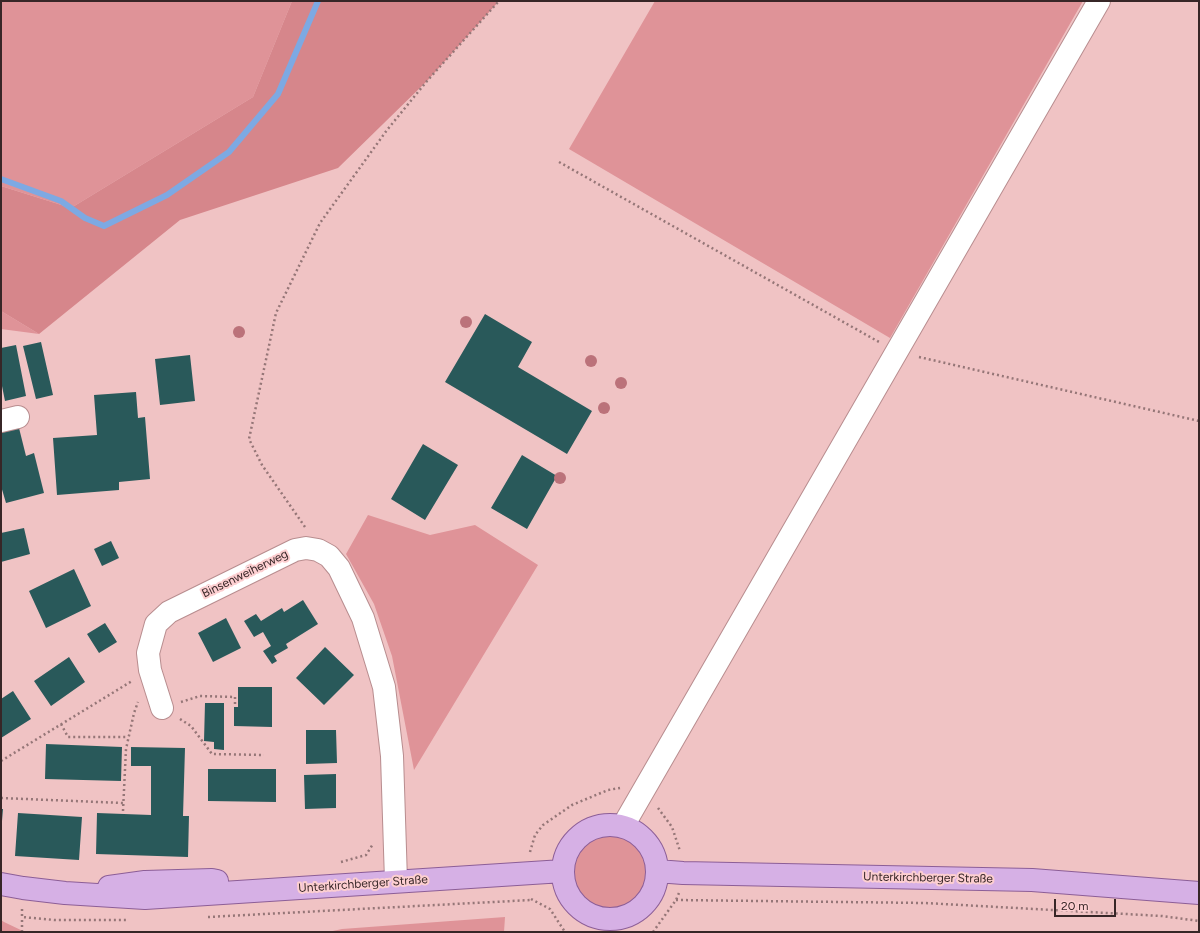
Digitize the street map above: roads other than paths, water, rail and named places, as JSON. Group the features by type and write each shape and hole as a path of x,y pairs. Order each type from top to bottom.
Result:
{"main road":[{"path":"609,824 623,826 636,832 648,843 655,856 657,871 655,887 648,900 637,911 608,926 580,909 571,898 564,885 562,871 565,857 572,844 582,834 602,825 609,824"},
{"name":"Unterkirchberger Straße","path":"1,884 65,893 145,898 562,871"},
{"name":"Unterkirchberger Straße","path":"657,871 683,873 1032,880 1199,893"}],"street":[{"path":"623,826 1099,1"},
{"name":"Binsenweiherweg","path":"162,708 150,670 148,653 156,624 169,612 295,550 306,548 318,550 329,556 338,568 363,618 384,687 392,756 396,881"}],"waterway":[{"path":"1,179 61,201 85,218 104,226 167,195 229,152 278,94 318,1"}]}
